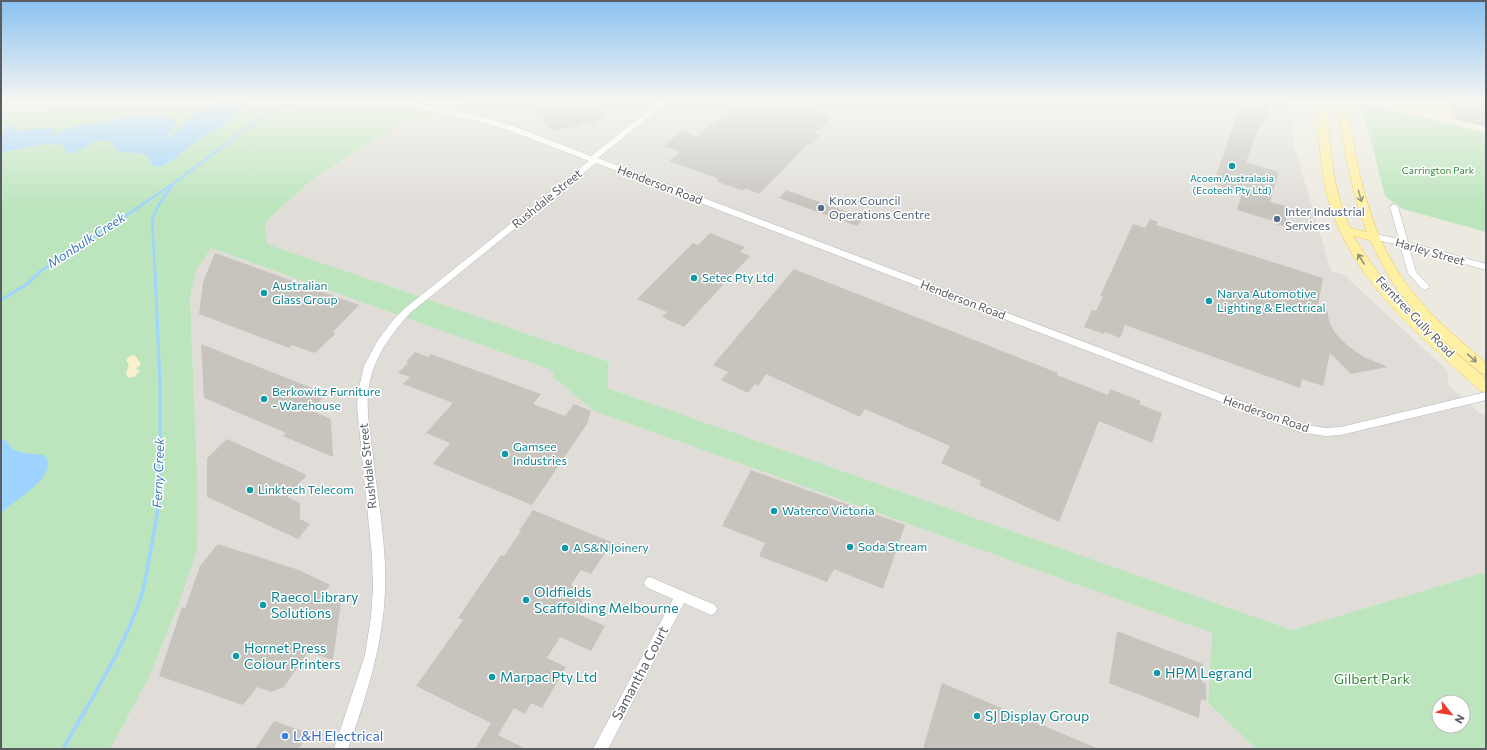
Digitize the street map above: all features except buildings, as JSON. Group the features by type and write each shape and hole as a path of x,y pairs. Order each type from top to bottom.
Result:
{"main road":[{"name":"Ferntree Gully Road","path":"1324,137 1332,194 1339,217 1345,231 1371,273 1401,307 1486,387"},
{"name":"Ferntree Gully Road","path":"1348,137 1353,172 1374,237 1385,259 1412,299 1453,341 1486,370"},
{"path":"1345,231 1374,237"}],"street":[{"name":"Henderson Road","path":"533,137 1300,428 1325,432 1341,431 1486,396"},
{"name":"Rushdale Street","path":"341,749 371,655 378,600 378,556 362,406 363,387 370,363 382,341 407,311 621,137"},
{"path":"1394,207 1412,273 1425,287"},
{"name":"Harley Street","path":"1374,237 1403,243 1486,267"},
{"path":"650,583 711,609"},
{"name":"Samantha Court","path":"600,749 681,597"}],"shaded area":[{"path":"379,137 1294,137 1294,145 1331,271 1344,275 1447,370 1449,386 1480,413 1486,415 1486,572 1292,630 606,388 609,362 267,244 265,222 315,177"},
{"path":"211,248 554,371 553,377 594,411 1212,633 1208,703 1256,749 109,749 148,679 177,609 197,550 198,499 190,296 196,271"}],"green space":[{"name":"Gilbert Park","path":"1,137 379,137 315,177 265,222 267,244 609,362 607,388 1292,630 1486,572 1486,749 1256,749 1208,703 1212,633 594,411 553,377 554,371 211,248 196,271 190,296 198,499 197,550 177,609 148,679 110,749 1,749"},
{"name":"Carrington Park","path":"1370,137 1486,137 1486,232 1403,209 1385,196"}],"sand":[{"path":"135,355 141,364 136,369 140,371 134,377 128,378 126,373 129,365 126,360 130,356"}],"water":[{"path":"2,137 204,137 172,160 157,167 151,164 150,159 143,154 122,152 108,141 103,140 94,142 69,154 66,153 64,146 58,144 42,144 1,153"},
{"path":"4,439 14,450 44,455 48,463 47,471 34,487 1,513 1,440"}],"waterway":[{"path":"174,183 235,137"},
{"name":"Monbulk Creek","path":"39,272 75,250 174,183"},
{"name":"Ferny Creek","path":"155,272 152,220 158,206 174,183"},
{"name":"Monbulk Creek","path":"1,300 27,284 41,271"},
{"name":"Ferny Creek","path":"155,271 160,382 160,483"},
{"name":"Ferny Creek","path":"63,749 106,673 135,614 145,582 158,513 160,483"}],"place":[{"name":"Acoem Australasia (Ecotech Pty Ltd)","path":"1232,166"},
{"name":"Knox Council Operations Centre","path":"821,208"},
{"name":"Inter Industrial Services","path":"1277,219"},
{"name":"Setec Pty Ltd","path":"694,278"},
{"name":"Australian Glass Group","path":"264,293"},
{"name":"Narva Automotive Lighting & Electrical","path":"1209,301"},
{"name":"Berkowitz Furniture - Warehouse","path":"264,399"},
{"name":"Gamsee Industries","path":"505,454"},
{"name":"Linktech Telecom","path":"250,490"},
{"name":"Waterco Victoria","path":"774,511"},
{"name":"Soda Stream","path":"850,547"},
{"name":"A S&N Joinery","path":"565,548"},
{"name":"Oldfields Scaffolding Melbourne","path":"526,600"},
{"name":"Raeco Library Solutions","path":"263,605"},
{"name":"Hornet Press Colour Printers","path":"236,656"},
{"name":"HPM Legrand","path":"1157,673"},
{"name":"Marpac Pty Ltd","path":"492,677"},
{"name":"SJ Display Group","path":"977,716"},
{"name":"L&H Electrical","path":"285,736"}]}
